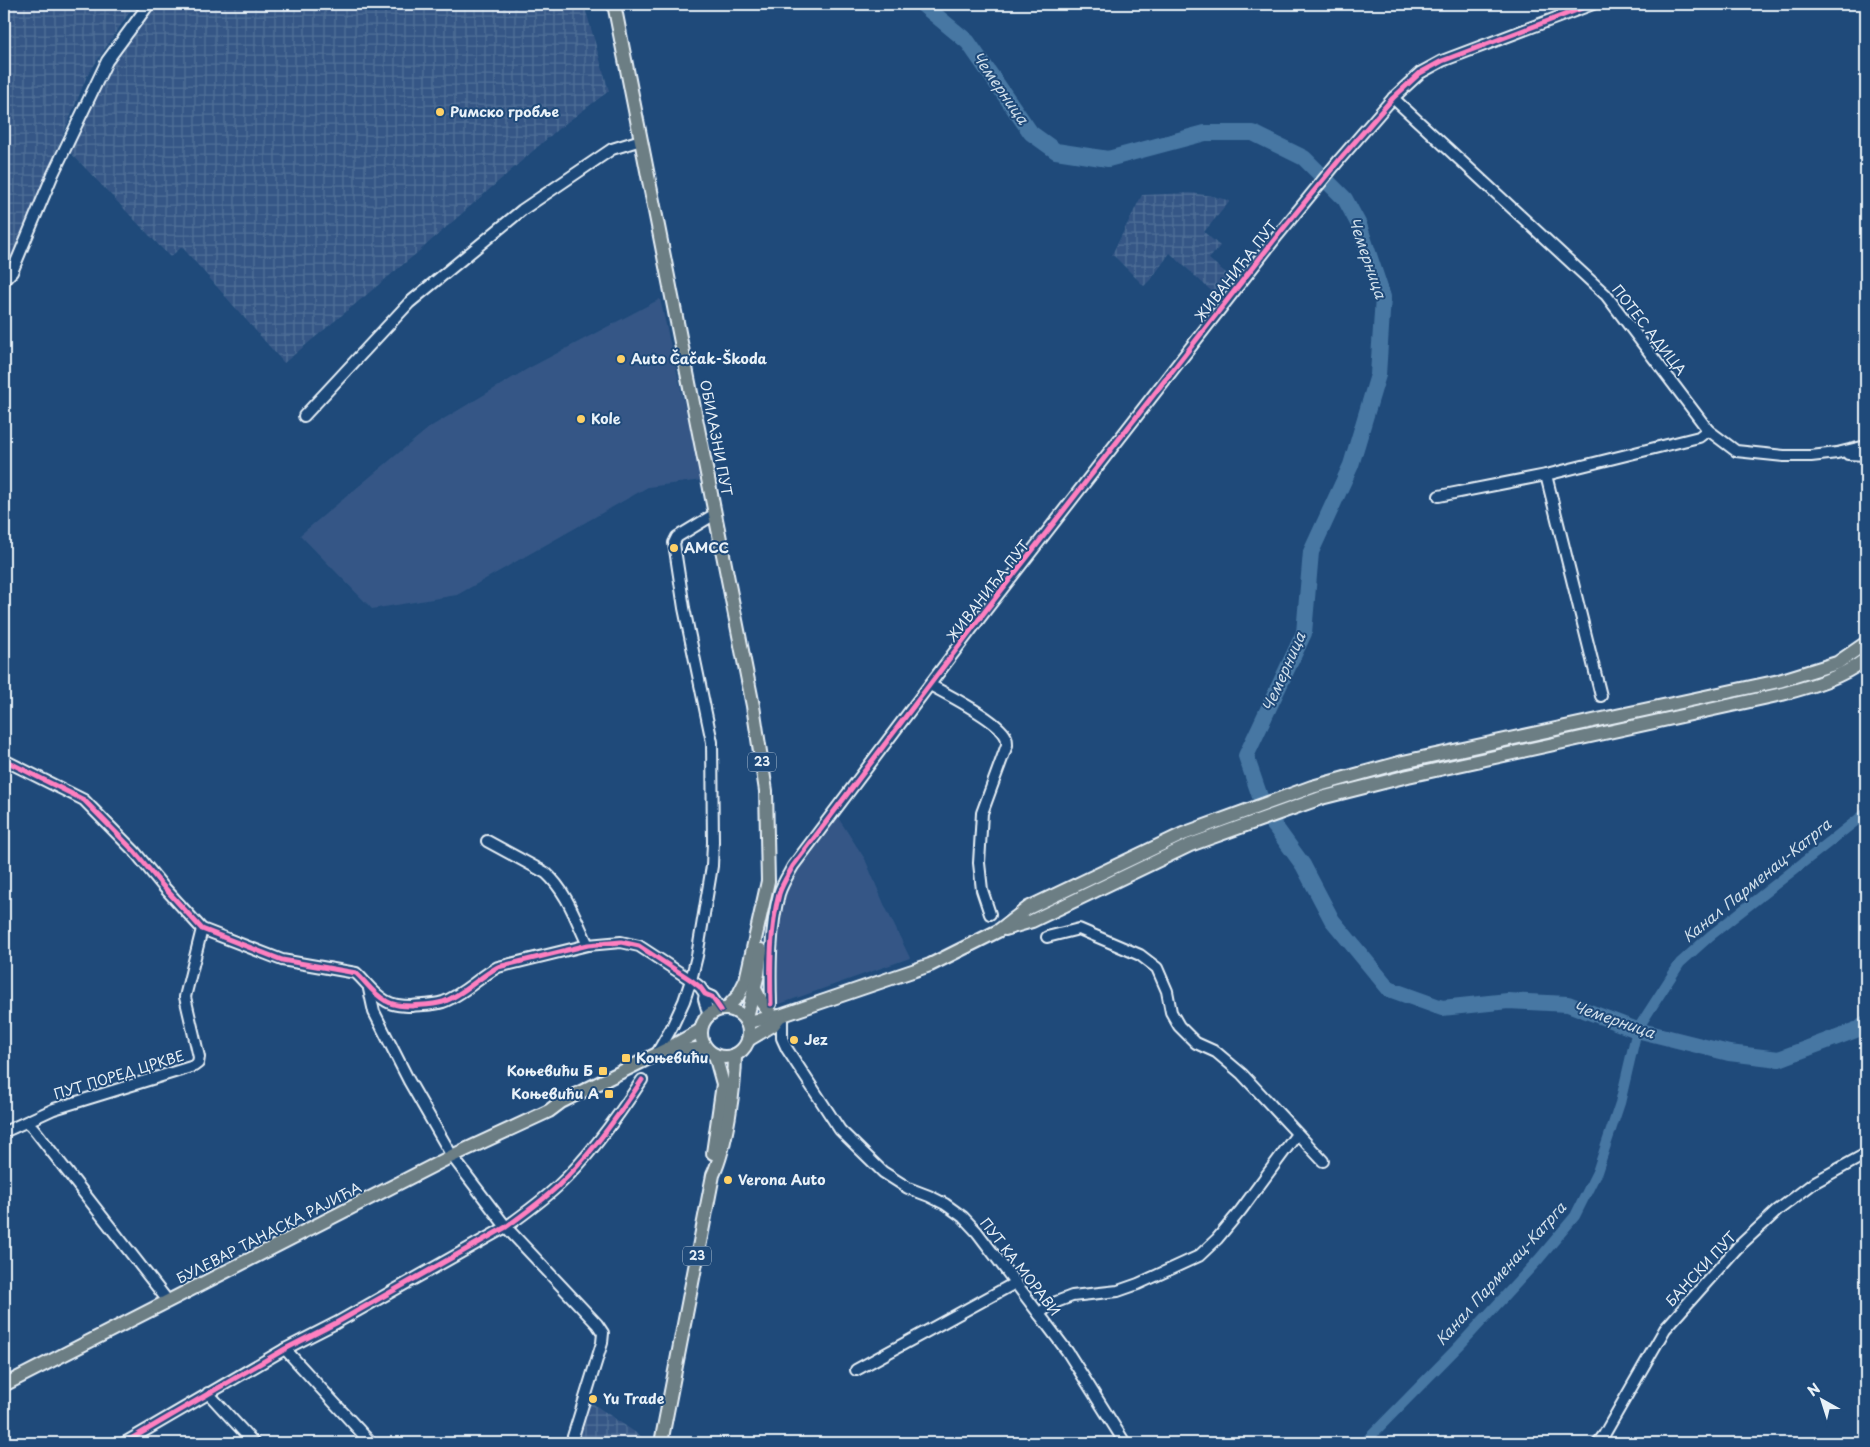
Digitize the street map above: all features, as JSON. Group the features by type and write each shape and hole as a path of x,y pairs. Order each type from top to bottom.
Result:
{"main road":[{"name":"ОБИЛАЗНИ ПУТ","path":"614,4 754,706 762,756 773,888"},
{"path":"998,931 1028,908 1182,834 1312,787 1403,762 1786,679 1837,663 1866,643"},
{"path":"724,1009 739,1013 746,1021 778,1016 930,965 998,931 1032,921 1190,845 1321,798 1408,776 1782,694 1844,674 1866,659"},
{"name":"23","path":"748,1040 749,1030 746,1021 773,888"},
{"name":"23","path":"709,1016 724,1009 742,990 773,888"},
{"path":"754,987 762,1004 778,1016"},
{"path":"656,1058 701,1030 709,1016"},
{"path":"656,1058 677,1052 711,1051 727,1057 736,1055 745,1047 748,1040 773,1026 778,1016"},
{"name":"23","path":"661,1443 712,1175 711,1165 723,1084 711,1051 702,1041 701,1030"},
{"name":"23","path":"712,1175 718,1165 726,1129 736,1055"},
{"name":"БУЛЕВАР ТАНАСКА РАЈИЋА","path":"4,1385 452,1156 550,1111 571,1104 656,1058"}],"street":[{"path":"4,280 12,272 53,174 107,61 149,4"},
{"name":"ЖИВАНИЋА ПУТ","path":"771,1004 773,888 793,866 986,610 1290,220 1340,159 1394,98 1420,73 1432,65 1593,4"},
{"name":"ПОТЕС АДИЦА","path":"1394,98 1606,295 1708,430 1736,451 1784,456 1811,456 1837,453"},
{"path":"304,416 409,303 522,210 612,149 641,140"},
{"path":"1439,496 1546,475 1699,437 1708,430"},
{"path":"1837,453 1866,446"},
{"path":"1837,453 1866,455"},
{"path":"1546,475 1601,696"},
{"path":"656,1058 684,1000 697,956 712,866 712,742 684,608 674,544 677,537 715,514"},
{"path":"930,685 985,718 1000,729 1006,738 1007,745 982,813 979,863 982,890 990,914"},
{"path":"4,760 84,800 135,852 162,886 202,929 282,960 356,973 362,978 369,989 374,1012 409,1081 452,1156 506,1227 597,1324 603,1333 602,1344 571,1443"},
{"path":"487,841 546,873 553,879 563,892 588,945"},
{"name":"ПУТ ПОРЕД ЦРКВЕ","path":"4,1132 54,1109 194,1066 198,1063 199,1057 184,997 202,929"},
{"path":"1047,937 1079,929 1140,955 1157,968 1167,991 1171,1012 1180,1026 1196,1043 1216,1052 1242,1074 1323,1161"},
{"path":"369,989 388,1002 402,1006 444,1002 498,967 588,945 621,942 639,946 700,987 705,994 712,997 724,1009"},
{"path":"705,994 704,1000 709,1016"},
{"name":"ПУТ КА МОРАВИ","path":"778,1016 782,1038 787,1049 840,1130 883,1172 908,1188 945,1204 977,1232 1067,1351 1124,1443"},
{"path":"124,1443 285,1349 336,1323 506,1227 532,1209 559,1186 595,1144 642,1080"},
{"path":"27,1122 34,1128 168,1301"},
{"path":"1039,1314 1051,1304 1072,1296 1118,1290 1131,1286 1170,1271 1199,1256 1217,1239 1241,1210 1297,1134"},
{"name":"БАНСКИ ПУТ","path":"1598,1443 1665,1329 1737,1248 1778,1210 1815,1182 1866,1154"},
{"path":"856,1370 1015,1283"},
{"path":"285,1349 370,1443"},
{"path":"208,1393 254,1443"}],"shaded area":[{"path":"4,4 135,4 87,76 6,275 4,270"},
{"path":"154,4 584,4 609,91 558,129 417,253 284,363 182,247 170,257 67,149 96,81 145,13"},
{"path":"1190,193 1213,196 1230,201 1204,232 1220,246 1209,259 1232,278 1219,298 1170,253 1144,286 1112,254 1142,195"},
{"path":"660,299 702,480 648,487 457,595 372,609 300,535 430,427 529,368"},
{"path":"835,813 865,859 910,958 774,1006 775,935 778,904 795,870 808,855"},
{"path":"586,1399 642,1437 640,1443 571,1443"}],"waterway":[{"name":"Чемерница","path":"922,4 968,42 1031,133 1056,151 1108,159 1205,133 1253,133 1304,158 1345,199 1359,225 1383,297 1378,375 1351,465 1311,552 1304,633 1246,756 1266,814 1303,865 1332,920 1389,989 1442,1008 1508,1001 1568,1004 1637,1030 1729,1053 1779,1059 1861,1028 1866,1023"},
{"name":"Канал Парменац-Катрга","path":"1364,1443 1460,1345 1539,1259 1575,1216 1597,1172 1620,1103 1637,1030 1680,963 1710,936 1866,813"}],"cycle path":[{"path":"771,1004 772,934 776,907 780,890 793,866 986,610 1278,235 1340,159 1393,98 1420,73 1442,61 1593,4"},
{"path":"4,760 84,800 135,852 202,929 282,960 356,973 377,995 392,1004 412,1006 443,1002 457,995 498,967 588,945 621,942 639,946 691,980 705,994 712,997 721,1010"},
{"path":"124,1443 285,1349 336,1323 506,1227 546,1197 581,1163 603,1136 642,1080"}],"place":[{"name":"Римско гробље","path":"440,112"},
{"name":"Auto Čačak-Škoda","path":"621,359"},
{"name":"Kole","path":"581,419"},
{"name":"АМСС","path":"674,548"},
{"name":"Jez","path":"794,1040"},
{"name":"Коњевићи","path":"626,1058"},
{"name":"Коњевићи Б","path":"603,1071"},
{"name":"Коњевићи А","path":"609,1094"},
{"name":"Verona Auto","path":"728,1180"},
{"name":"Yu Trade","path":"593,1399"}]}
